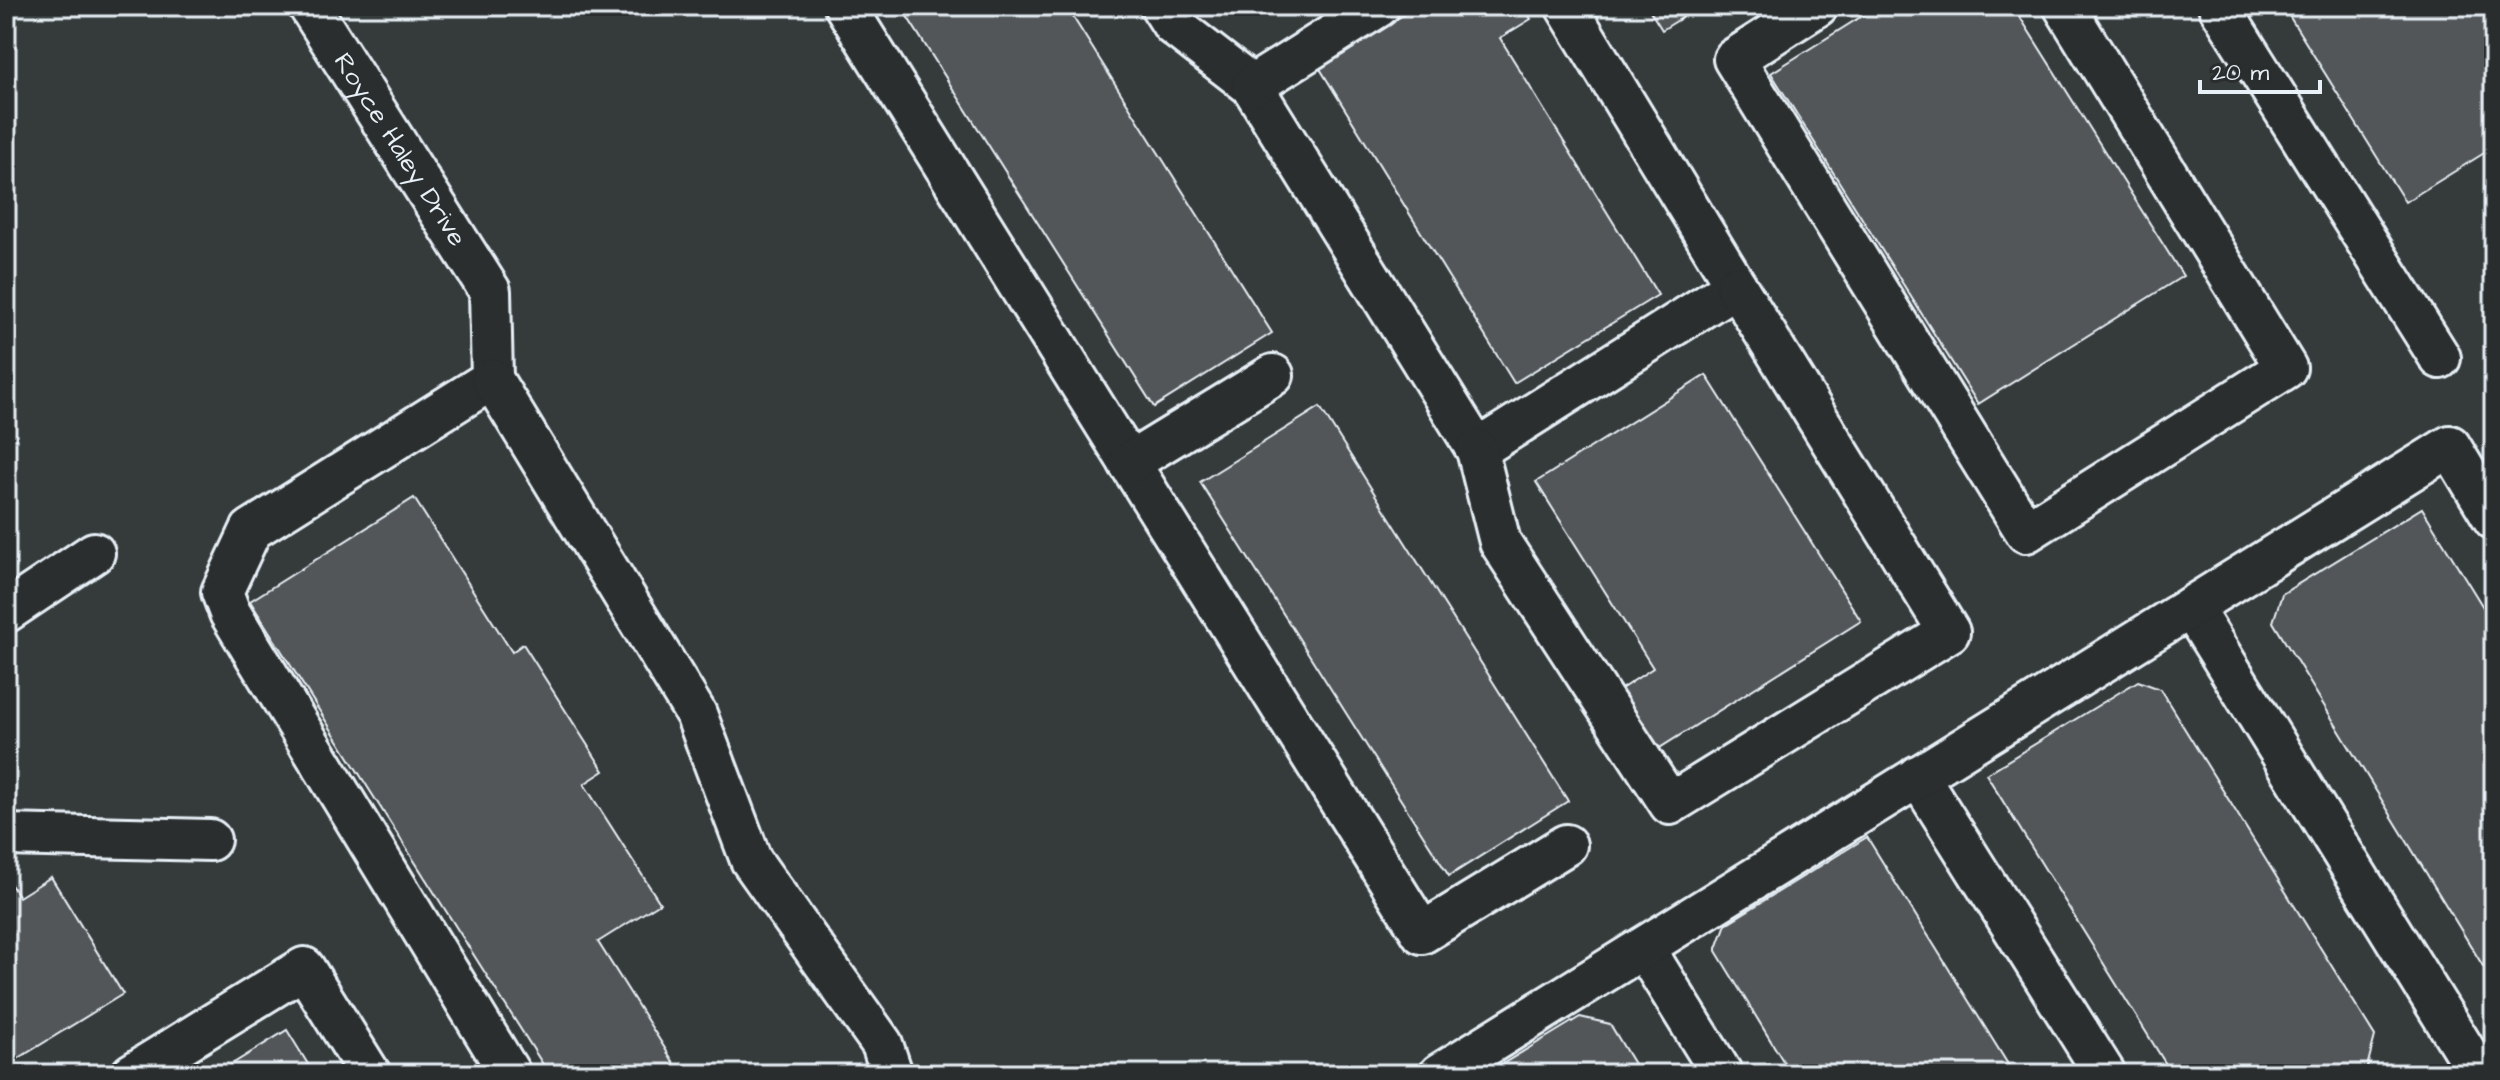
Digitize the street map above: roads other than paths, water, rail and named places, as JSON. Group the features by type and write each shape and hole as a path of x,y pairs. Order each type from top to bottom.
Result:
{"street":[{"name":"Royce Haley Drive","path":"309,6 490,291 492,379"},
{"path":"845,6 1422,933 1566,845"},
{"path":"1161,6 1173,25 1252,86 1477,450 1500,542 1670,804 1949,632 1566,6"},
{"path":"1252,86 1379,6"},
{"path":"1817,6 1734,59 2026,532 2286,368 2064,6"},
{"path":"2219,6 2440,358"},
{"path":"1477,450 1736,286"},
{"path":"1129,463 1273,375"},
{"path":"510,1074 230,613 222,592 251,530 492,379 696,714 751,860 882,1044 892,1074"},
{"path":"1440,1074 2450,446 2494,519"},
{"path":"6,612 94,553"},
{"path":"2191,607 2479,1074"},
{"path":"1918,776 2105,1074"},
{"path":"6,835 210,840"},
{"path":"1644,948 1722,1074"},
{"path":"132,1074 304,968 370,1074"}]}
